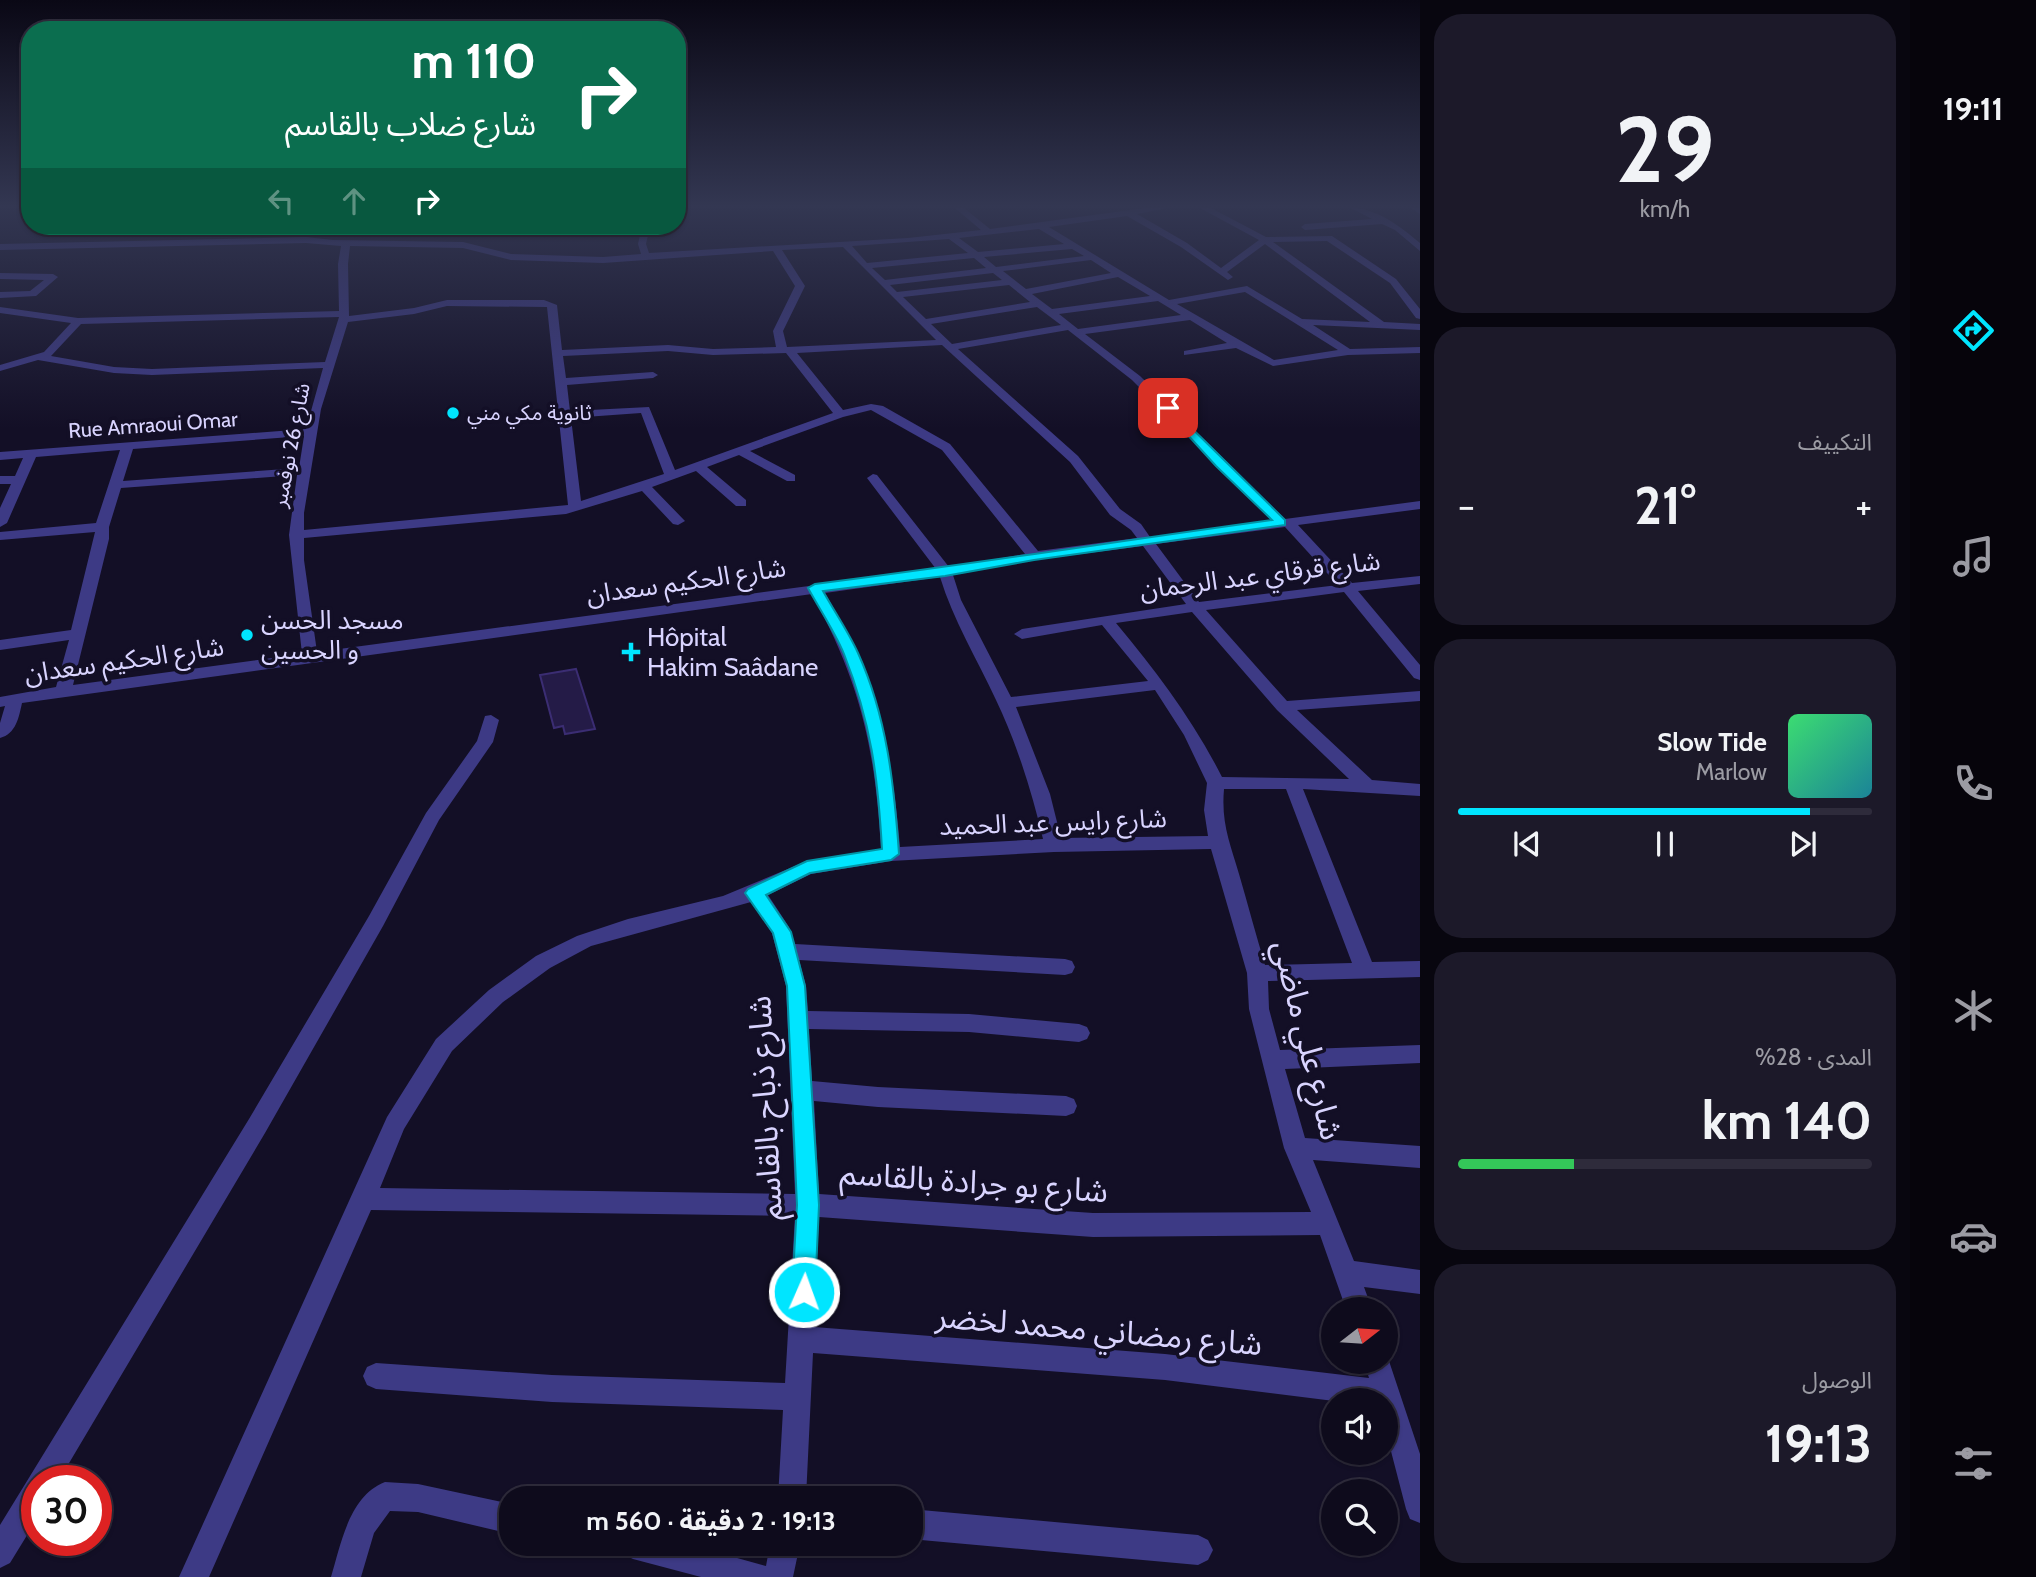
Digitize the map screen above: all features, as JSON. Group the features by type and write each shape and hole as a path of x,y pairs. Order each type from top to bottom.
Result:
{"street":[{"path":"0,295 33,294 48,282"},
{"name":"شارع 26 نوفمبر","path":"310,658 296,535 310,432 328,365 345,317 344,282"},
{"path":"797,282 800,286 778,331 786,349 840,414"},
{"path":"881,282 1074,459 1115,512 1136,527 1194,605 1283,706 1368,787"},
{"path":"888,289 931,282"},
{"path":"888,289 1012,282 1027,292 1161,400 1349,588 1420,675"},
{"path":"1027,292 1081,282"},
{"path":"1133,282 1269,362 1280,364 1348,352 1420,349"},
{"path":"1236,282 1348,352"},
{"path":"1321,282 1381,326"},
{"path":"1393,282 1420,316"},
{"path":"1053,312 1247,289"},
{"path":"0,310 78,321 345,317 414,311 447,303 548,303 552,305 575,507"},
{"path":"923,322 1041,303"},
{"path":"557,353 668,348 713,352 949,345 1192,317"},
{"path":"43,363 78,321"},
{"path":"1302,322 1420,327"},
{"path":"1188,353 1237,345"},
{"path":"0,369 59,360 114,370 152,372 328,365"},
{"path":"561,382 653,375"},
{"path":"296,535 550,512 575,507 644,486 840,414 871,407 879,408 946,447 1034,556"},
{"path":"563,415 645,409 671,476"},
{"name":"Rue Amraoui Omar","path":"0,456 310,432"},
{"path":"63,691 102,540 102,527 128,445"},
{"path":"740,451 791,478"},
{"path":"1,520 31,454"},
{"path":"698,466 741,503"},
{"path":"116,485 303,471"},
{"path":"873,478 945,572 954,600 1006,704 1041,794 1054,845"},
{"path":"0,480 18,480"},
{"path":"644,486 678,521"},
{"path":"1401,496 1417,505"},
{"name":"شارع الحكيم سعدان","path":"7,701 63,691 945,572 1034,556 1417,505"},
{"path":"0,536 102,527"},
{"name":"شارع قرقاي عبد الرحمان","path":"1022,634 1194,605 1420,580"},
{"path":"815,588 851,652 878,732 886,778 891,854"},
{"name":"شارع قرقاي عبد الرحمان","path":"1106,620 1159,685 1192,734 1216,783"},
{"path":"0,645 76,634"},
{"path":"1006,704 1159,685"},
{"path":"1283,706 1420,696"},
{"path":"0,733 9,723 7,701"},
{"path":"52,1465 264,1114 376,921 432,817 485,742 491,720"},
{"path":"1216,783 1330,783 1420,790"},
{"name":"شارع علي ماضي","path":"1216,783 1213,810 1218,842 1228,868 1257,973 1259,1009 1272,1060 1296,1148 1355,1297"},
{"path":"1292,783 1365,970"},
{"name":"شارع رايس عبد الحميد","path":"194,1577 395,1124 444,1045 496,996 543,962 584,942 628,927 754,893 807,868 891,854 1054,845 1218,842"},
{"name":"شارع ذباح بالقاسم","path":"754,893 765,904 782,932 796,986 808,1205 793,1486"},
{"path":"788,951 1065,967"},
{"path":"1257,973 1420,969"},
{"path":"798,1020 969,1023 1079,1033"},
{"path":"1272,1060 1420,1054"},
{"path":"802,1090 877,1097 1066,1106"},
{"path":"1296,1148 1420,1157"},
{"name":"شارع بو جرادة بالقاسم","path":"364,1199 808,1205 1093,1225 1264,1222 1328,1224"},
{"path":"1346,1272 1420,1282"},
{"name":"شارع رمضاني محمد لخضر","path":"802,1339 1165,1367 1338,1388"},
{"path":"376,1376 471,1384 661,1393 735,1393 798,1398"},
{"path":"1398,1414 1412,1443 1420,1509"},
{"path":"346,1577 365,1519 372,1506 385,1496 418,1498 499,1516"},
{"path":"0,1553 21,1518"},
{"path":"923,1525 1198,1550"},
{"path":"678,1556 757,1577"},
{"path":"778,1577 782,1556"}],"building":[{"path":"576,669 595,729 565,734 563,726 554,728 540,675"}],"place":[{"name":"ثانوية مكي مني","path":"453,413"},
{"name":"مسجد الحسن و الحسين","path":"247,635"},
{"name":"Hôpital Hakim Saâdane","path":"631,652"}],"route":[{"path":"804,1292 808,1205 796,986 782,932 765,904 754,893 807,868 891,854 886,778 878,732 851,652 815,588 945,572 1034,556 1281,522 1220,464 1168,408"}]}
